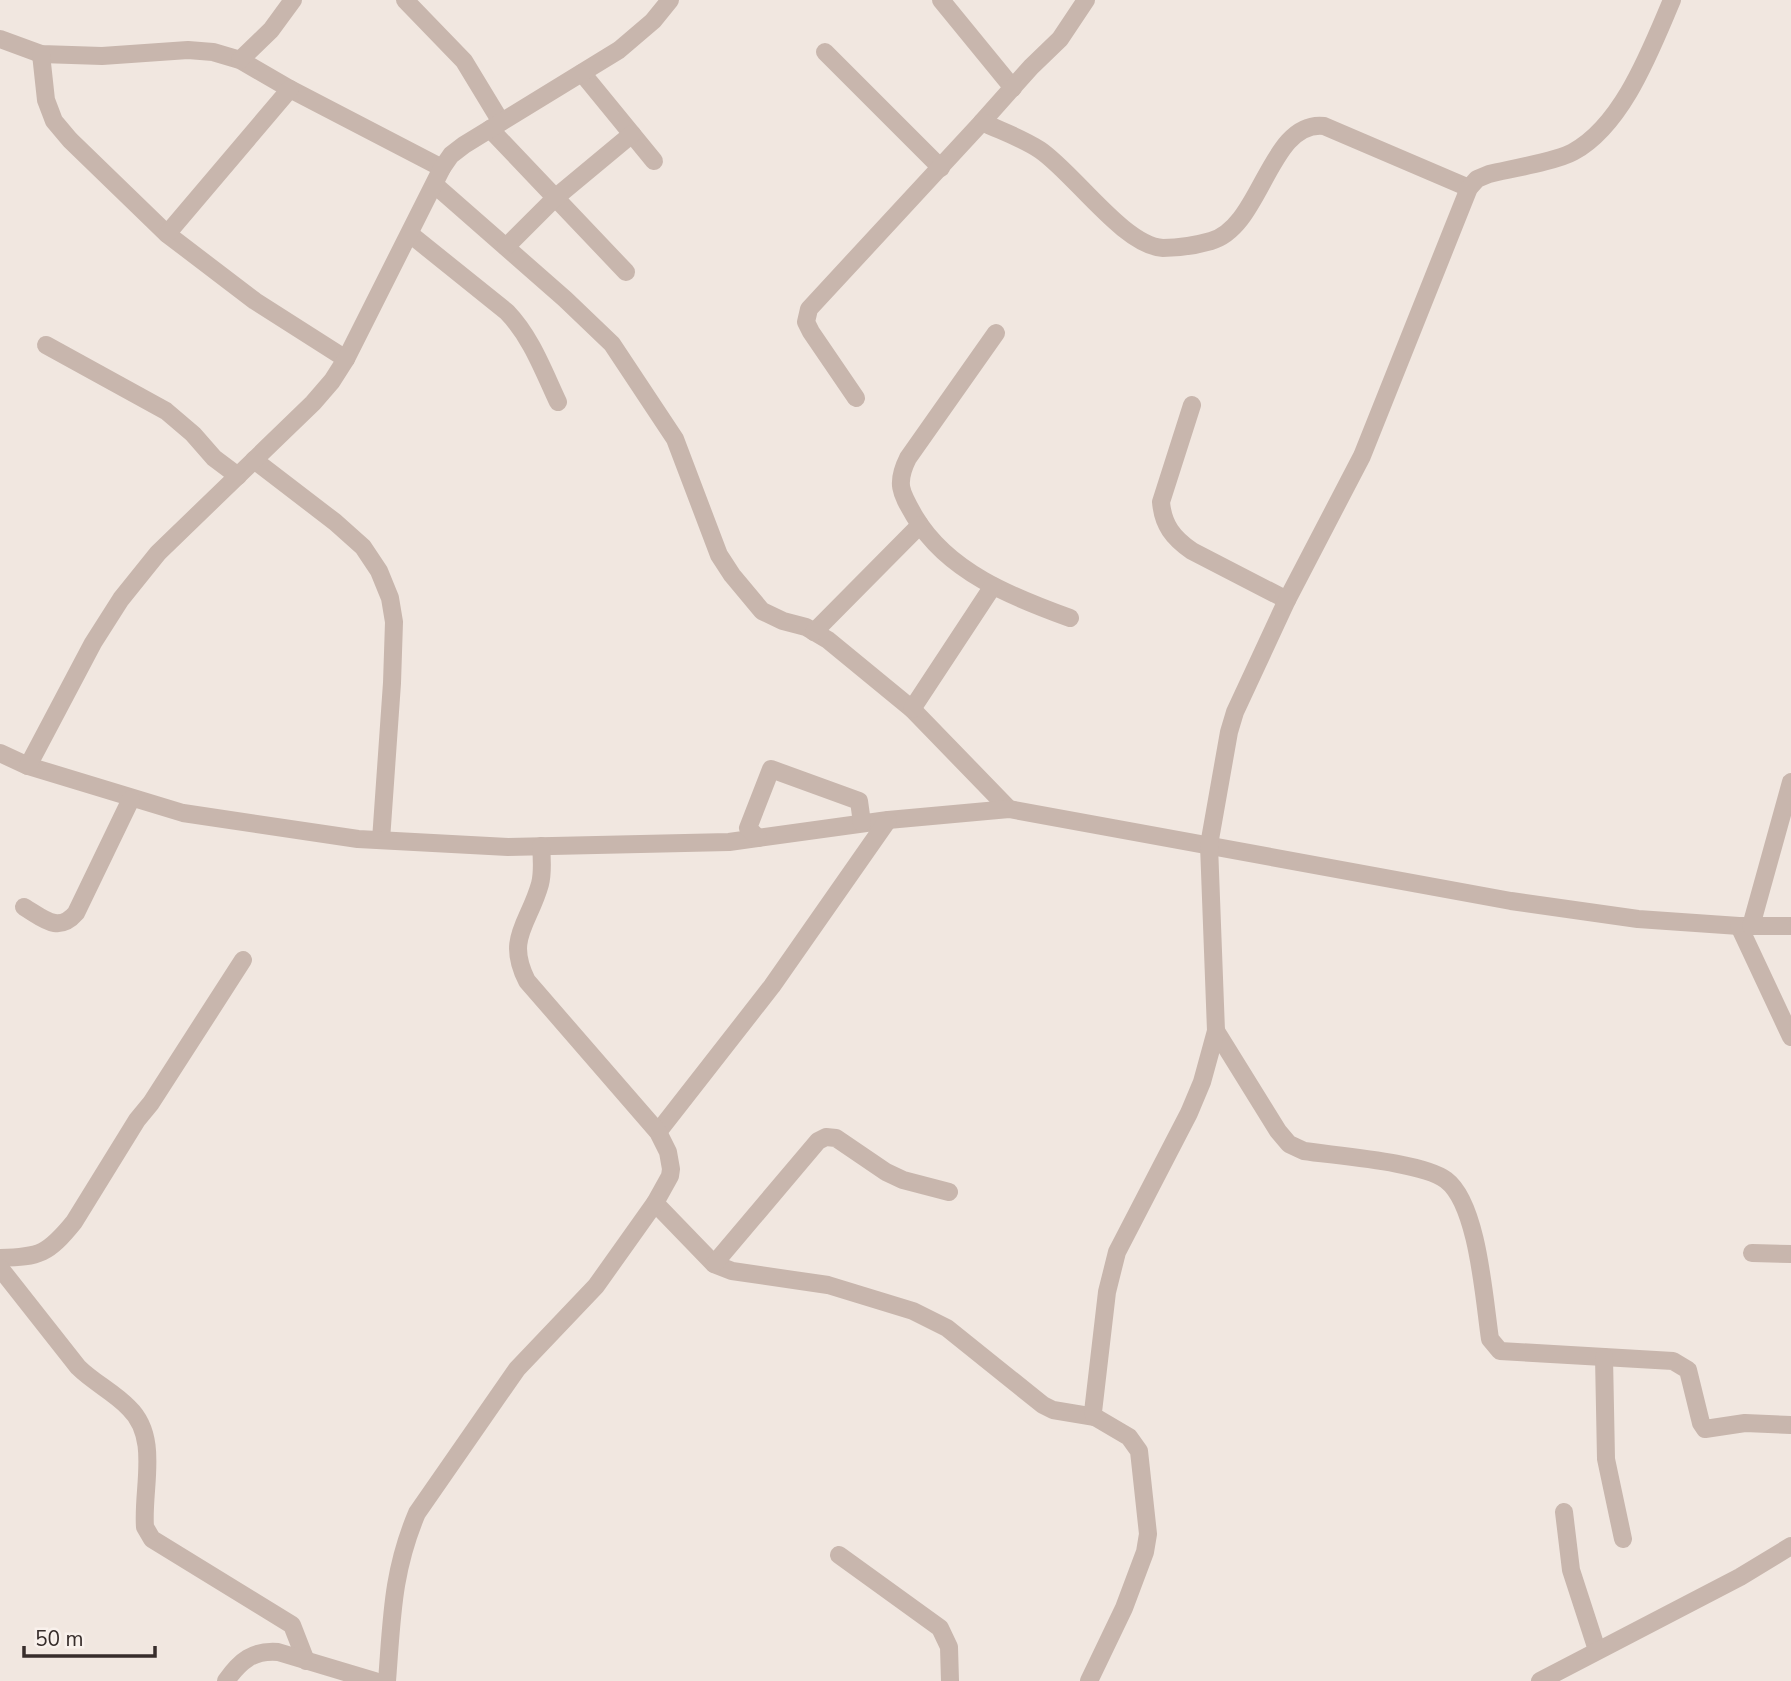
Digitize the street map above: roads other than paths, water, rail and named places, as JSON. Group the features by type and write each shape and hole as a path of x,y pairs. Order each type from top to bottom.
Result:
{"street":[{"path":"240,60 271,30 293,0"},
{"path":"405,0 464,61 496,125 555,198 626,272"},
{"path":"28,766 93,643 121,598 158,554 313,403 332,381 346,359 451,155 619,50 670,0"},
{"path":"941,0 1013,88"},
{"path":"856,398 811,332 806,321 809,309 1031,67 1060,39 1086,0"},
{"path":"1095,1417 1093,1407 1111,1270 1116,1252 1189,1113 1202,1082 1216,1031 1209,845 1235,712 1287,600 1362,456 1469,188 1477,179 1489,174 1572,153 1596,134 1629,91 1672,0"},
{"path":"0,39 41,54 102,56 188,50 214,52 240,60 438,176 506,247 590,321 628,365 675,439 719,555 762,611 828,640 912,709 1009,808"},
{"path":"825,52 941,168"},
{"path":"41,54 46,100 54,121 70,140 167,234 255,301 346,359"},
{"path":"582,73 654,161"},
{"path":"167,234 290,89"},
{"path":"982,122 1040,150 1128,233 1145,243 1162,248 1214,240 1227,232 1241,218 1289,139 1301,129 1313,124 1324,126 1469,188"},
{"path":"506,247 555,198 632,134"},
{"path":"410,234 519,324 558,402"},
{"path":"996,333 908,458 900,474 903,495 920,525 950,557 993,586 1070,618"},
{"path":"46,345 166,411 194,434 214,458 238,476"},
{"path":"1192,404 1161,502 1169,530 1192,551 1287,600"},
{"path":"254,460 363,547 379,571 390,597 394,622 381,840"},
{"path":"814,632 920,525"},
{"path":"912,709 993,586"},
{"path":"0,753 28,766 183,813 358,839 508,847 729,842 862,823 1009,808 1511,901 1637,919 1791,926"},
{"path":"758,838 748,828 771,769 859,801 862,823"},
{"path":"1791,782 1745,926 1791,1037"},
{"path":"24,907 53,924 70,920 76,913 131,799"},
{"path":"658,1132 772,986 888,820"},
{"path":"387,1681 394,1587 406,1539 417,1513 517,1369 596,1286 655,1203 670,1176 668,1152 658,1132 527,981 520,967 517,942 540,883 541,846"},
{"path":"0,1258 26,1258 46,1252 62,1237 243,960"},
{"path":"1216,1031 1265,1111 1289,1144 1304,1151 1424,1169 1447,1180 1461,1198 1471,1221 1490,1339 1495,1347 1510,1353 1667,1360 1688,1370 1701,1423 1705,1429 1745,1423 1791,1425"},
{"path":"714,1264 818,1141 826,1137 836,1138 894,1176 949,1192"},
{"path":"655,1203 714,1264 732,1271 828,1286 914,1311 947,1328 1043,1405 1053,1410 1095,1417 1129,1437 1139,1451 1148,1534 1145,1552 1129,1595 1089,1681"},
{"path":"1752,1253 1791,1254"},
{"path":"0,1268 78,1367 91,1380 127,1405 138,1417 146,1433 145,1527 152,1539 292,1625 306,1661"},
{"path":"1604,1357 1606,1459 1623,1539"},
{"path":"1564,1512 1571,1570 1597,1650"},
{"path":"1540,1681 1740,1577 1791,1546"},
{"path":"839,1555 940,1628 949,1647 950,1681"},
{"path":"226,1681 237,1665 263,1651 278,1652 375,1681"}]}
